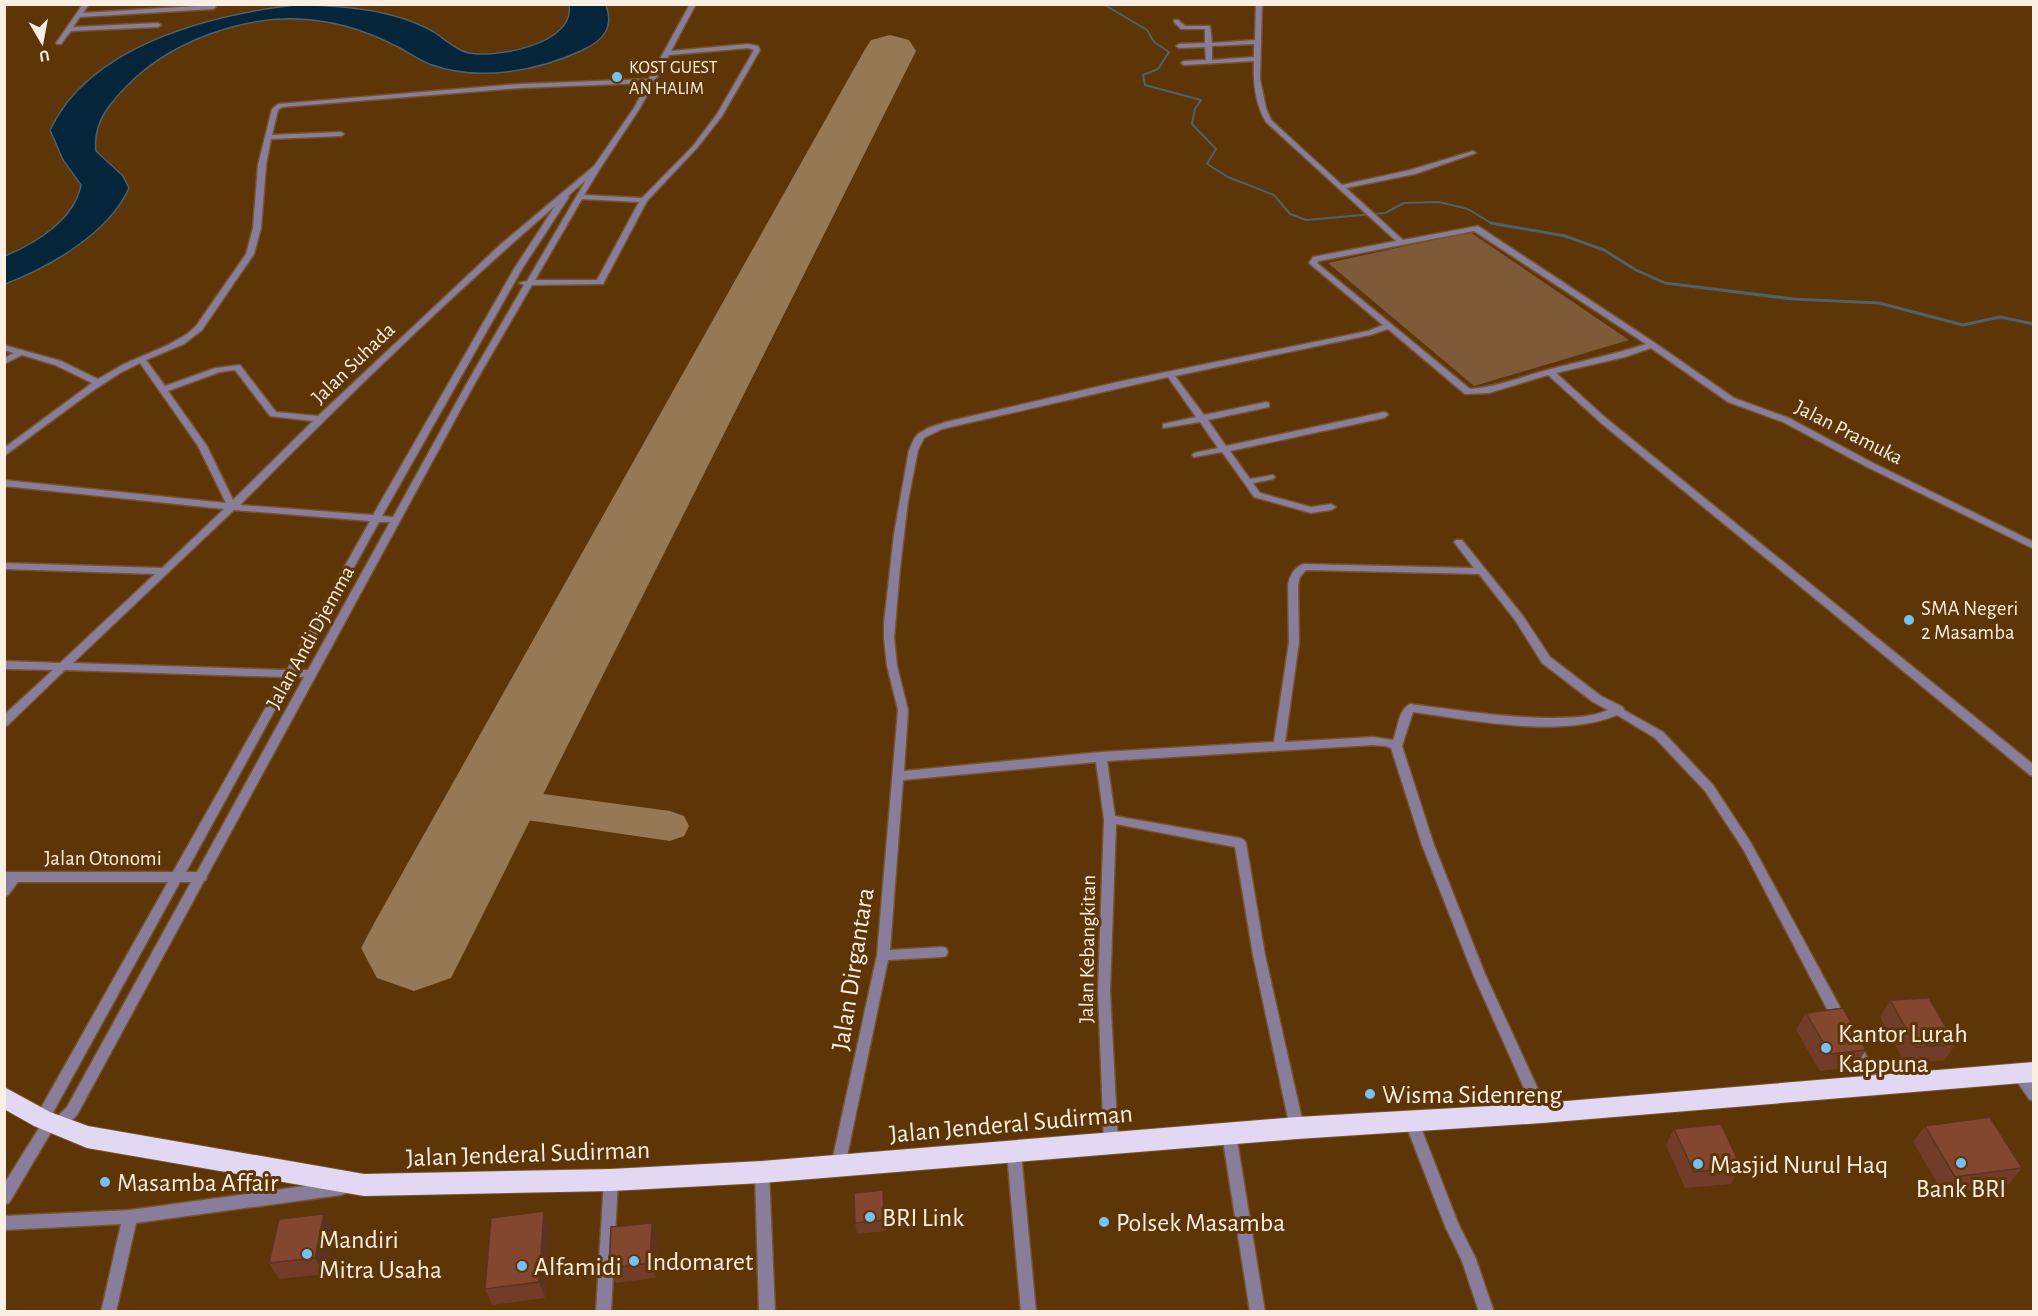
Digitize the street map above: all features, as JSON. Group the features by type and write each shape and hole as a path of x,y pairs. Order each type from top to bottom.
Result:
{"highway":[{"name":"Jalan Jenderal Sudirman","path":"4,1097 50,1122 87,1137 364,1185 611,1180 762,1172 1297,1128 1542,1113 2025,1072"}],"street":[{"path":"59,43 86,4"},
{"path":"140,26 154,4"},
{"name":"Jalan Suhada","path":"4,722 495,255 565,197 597,167 637,108 693,4"},
{"path":"1259,4 1260,108 1268,121 1400,241"},
{"path":"77,15 213,7"},
{"path":"1176,21 1183,28 1208,27 1209,62"},
{"path":"69,29 158,25"},
{"path":"1179,46 1259,42"},
{"path":"510,282 600,282 644,200 695,147 720,115 757,50 748,46 668,53"},
{"path":"1184,63 1258,59"},
{"path":"4,453 97,382 141,359 188,339 250,254 257,228 258,195 275,109 284,104 520,86 651,81"},
{"path":"268,137 341,134"},
{"path":"1341,187 1412,172 1473,153"},
{"name":"Jalan Andi Djemma","path":"50,1122 72,1111 484,359 597,167"},
{"path":"581,196 644,200"},
{"name":"Jalan Andi Djemma","path":"50,1122 176,878 289,673 510,282 565,197"},
{"name":"Jalan Pramuka","path":"1389,326 1313,263 1316,259 1475,228 1652,345 1722,395 1786,420 1870,465 2034,546"},
{"path":"1331,507 1311,510 1257,495 1170,374 1342,339 1389,326 1468,392 1489,390 1652,345"},
{"path":"4,347 58,363 97,382"},
{"path":"4,362 21,352"},
{"path":"141,359 202,446 232,507"},
{"path":"467,359 484,359"},
{"path":"163,390 218,370 237,367 273,414 321,419"},
{"path":"1550,372 1604,421 2034,772"},
{"name":"Jalan Dirgantara","path":"838,1166 883,955 903,710 892,674 889,637 897,555 909,472 916,441 926,432 946,425 1170,374"},
{"path":"1166,426 1266,405"},
{"path":"1197,455 1384,416"},
{"path":"1247,482 1270,477"},
{"path":"4,483 232,507 396,520"},
{"path":"1459,542 1519,618 1546,660 1585,691 1659,735 1708,788 1747,846 1875,1086"},
{"path":"4,566 162,571"},
{"path":"1279,746 1293,656 1296,627 1293,580 1298,570 1304,567 1481,571"},
{"path":"4,665 312,674"},
{"path":"1396,746 1403,735 1405,713 1410,708 1520,723 1582,721 1600,718 1619,711"},
{"path":"899,777 1101,756 1373,741 1387,742 1396,746 1428,845 1479,974 1542,1113"},
{"name":"Jalan Kebangkitan","path":"1101,756 1110,819 1104,991 1110,1143"},
{"path":"1110,819 1240,843 1243,847 1259,955 1297,1128"},
{"path":"4,892 10,877"},
{"name":"Jalan Otonomi","path":"10,877 202,877"},
{"path":"883,955 942,952"},
{"path":"2025,1072 2034,1095"},
{"path":"1411,1120 1452,1226 1469,1259 1487,1311"},
{"path":"4,1197 50,1122"},
{"path":"1228,1134 1258,1311"},
{"path":"1014,1153 1029,1311"},
{"path":"762,1172 767,1311"},
{"path":"603,1311 611,1180"},
{"path":"4,1223 130,1217 364,1185"},
{"path":"108,1311 130,1217"}],"shaded area":[{"path":"1470,232 1629,340 1474,386 1328,263"}],"water":[{"path":"295,5 355,8 379,12 413,22 429,29 465,52 478,54 512,51 547,39 560,30 568,19 569,5 606,5 609,20 602,37 583,50 547,64 509,72 470,73 450,70 418,59 372,35 336,24 310,20 276,19 254,22 210,34 189,43 150,65 134,79 119,94 101,120 97,130 96,151 123,176 129,188 108,220 93,234 59,258 5,284 5,256 52,229 71,209 77,198 81,185 63,160 50,130 69,101 93,76 123,56 156,39 226,17"}],"building":[{"path":"1929,998 1956,1044 1916,1047 1890,1000"},
{"path":"1843,1008 1866,1050 1830,1054 1806,1013"},
{"path":"1990,1117 2022,1168 1955,1177 1925,1126"},
{"path":"1721,1124 1741,1167 1694,1172 1674,1129"},
{"name":"BRI Link","path":"883,1190 884,1220 855,1223 854,1193"},
{"name":"Alfamidi","path":"544,1211 539,1282 485,1289 491,1218"},
{"path":"324,1214 315,1258 269,1263 279,1219"},
{"path":"652,1223 650,1263 609,1268 611,1227"}],"waterway":[{"path":"1103,4 1147,30 1154,42 1169,52 1158,69 1143,75 1145,85 1201,100 1195,109 1192,124 1216,149 1207,164 1228,177 1274,195 1290,214 1306,220 1385,213 1404,203 1439,202 1468,209 1491,223"},
{"path":"1491,223 1565,236 1604,250 1636,270 1665,283 1793,299 1879,303 1963,325 2000,317 2034,324"},
{"path":"1491,223 1500,225"}],"taxiway":[{"path":"492,801 670,826"}],"runway":[{"path":"414,948 890,51"}],"place":[{"name":"KOST GUEST AN HALIM","path":"617,77"},
{"name":"SMA Negeri 2 Masamba","path":"1909,620"},
{"name":"Kantor Lurah Kappuna","path":"1826,1048"},
{"name":"Wisma Sidenreng","path":"1370,1094"},
{"name":"Bank BRI","path":"1961,1163"},
{"name":"Masjid Nurul Haq","path":"1698,1164"},
{"name":"Masamba Affair","path":"105,1182"},
{"name":"BRI Link","path":"870,1217"},
{"name":"Polsek Masamba","path":"1104,1222"},
{"name":"Mandiri Mitra Usaha","path":"307,1254"},
{"name":"Indomaret","path":"634,1261"},
{"name":"Alfamidi","path":"522,1266"}]}
